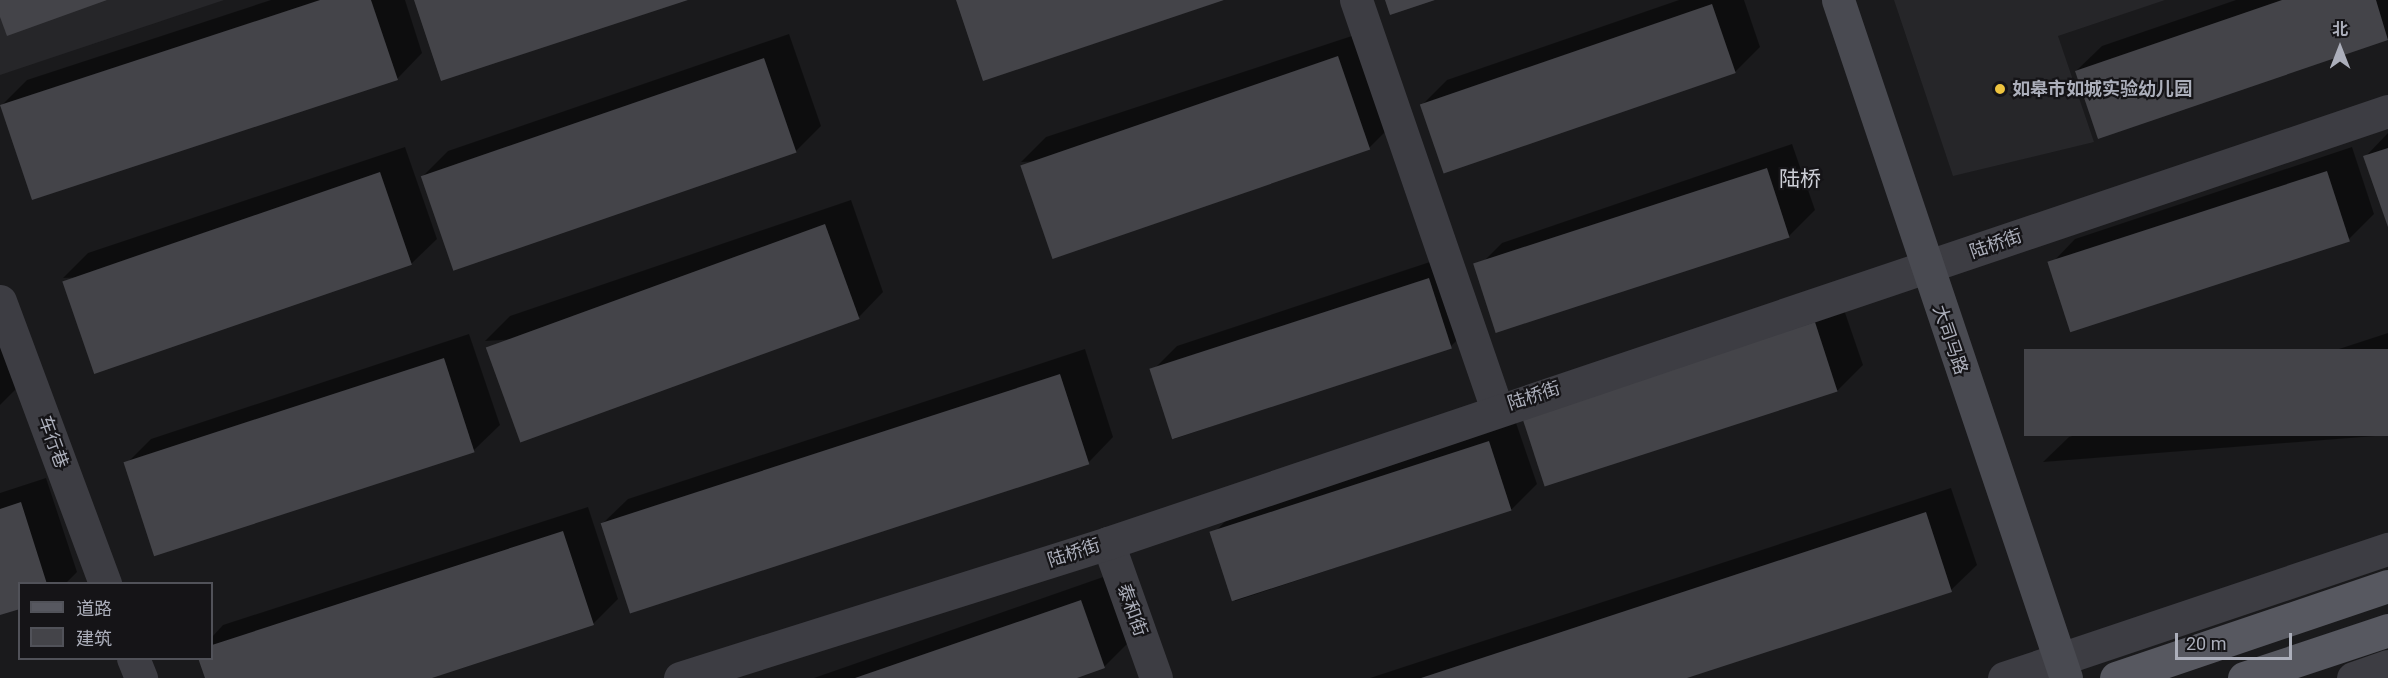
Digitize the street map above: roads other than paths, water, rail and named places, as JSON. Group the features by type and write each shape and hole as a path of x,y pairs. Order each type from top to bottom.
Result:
{"main road":[{"path":"2116,678 2388,586"},
{"path":"2244,678 2388,630"}],"street":[{"path":"1356,0 1497,409"},
{"name":"大司马路","path":"1838,0 1926,268 2063,669"},
{"name":"陆桥街","path":"680,678 1108,543 1497,409 1926,268 2388,111"},
{"name":"车行巷","path":"0,300 104,582"},
{"name":"泰和街","path":"1108,543 1156,678"},
{"path":"2004,678 2063,669 2388,549"},
{"path":"134,660 141,678"},
{"path":"2353,678 2388,666"}],"place":[{"name":"如皋市如城实验幼儿园","path":"2000,89"}],"district":[{"name":"陆桥","path":"1800,179"}]}
